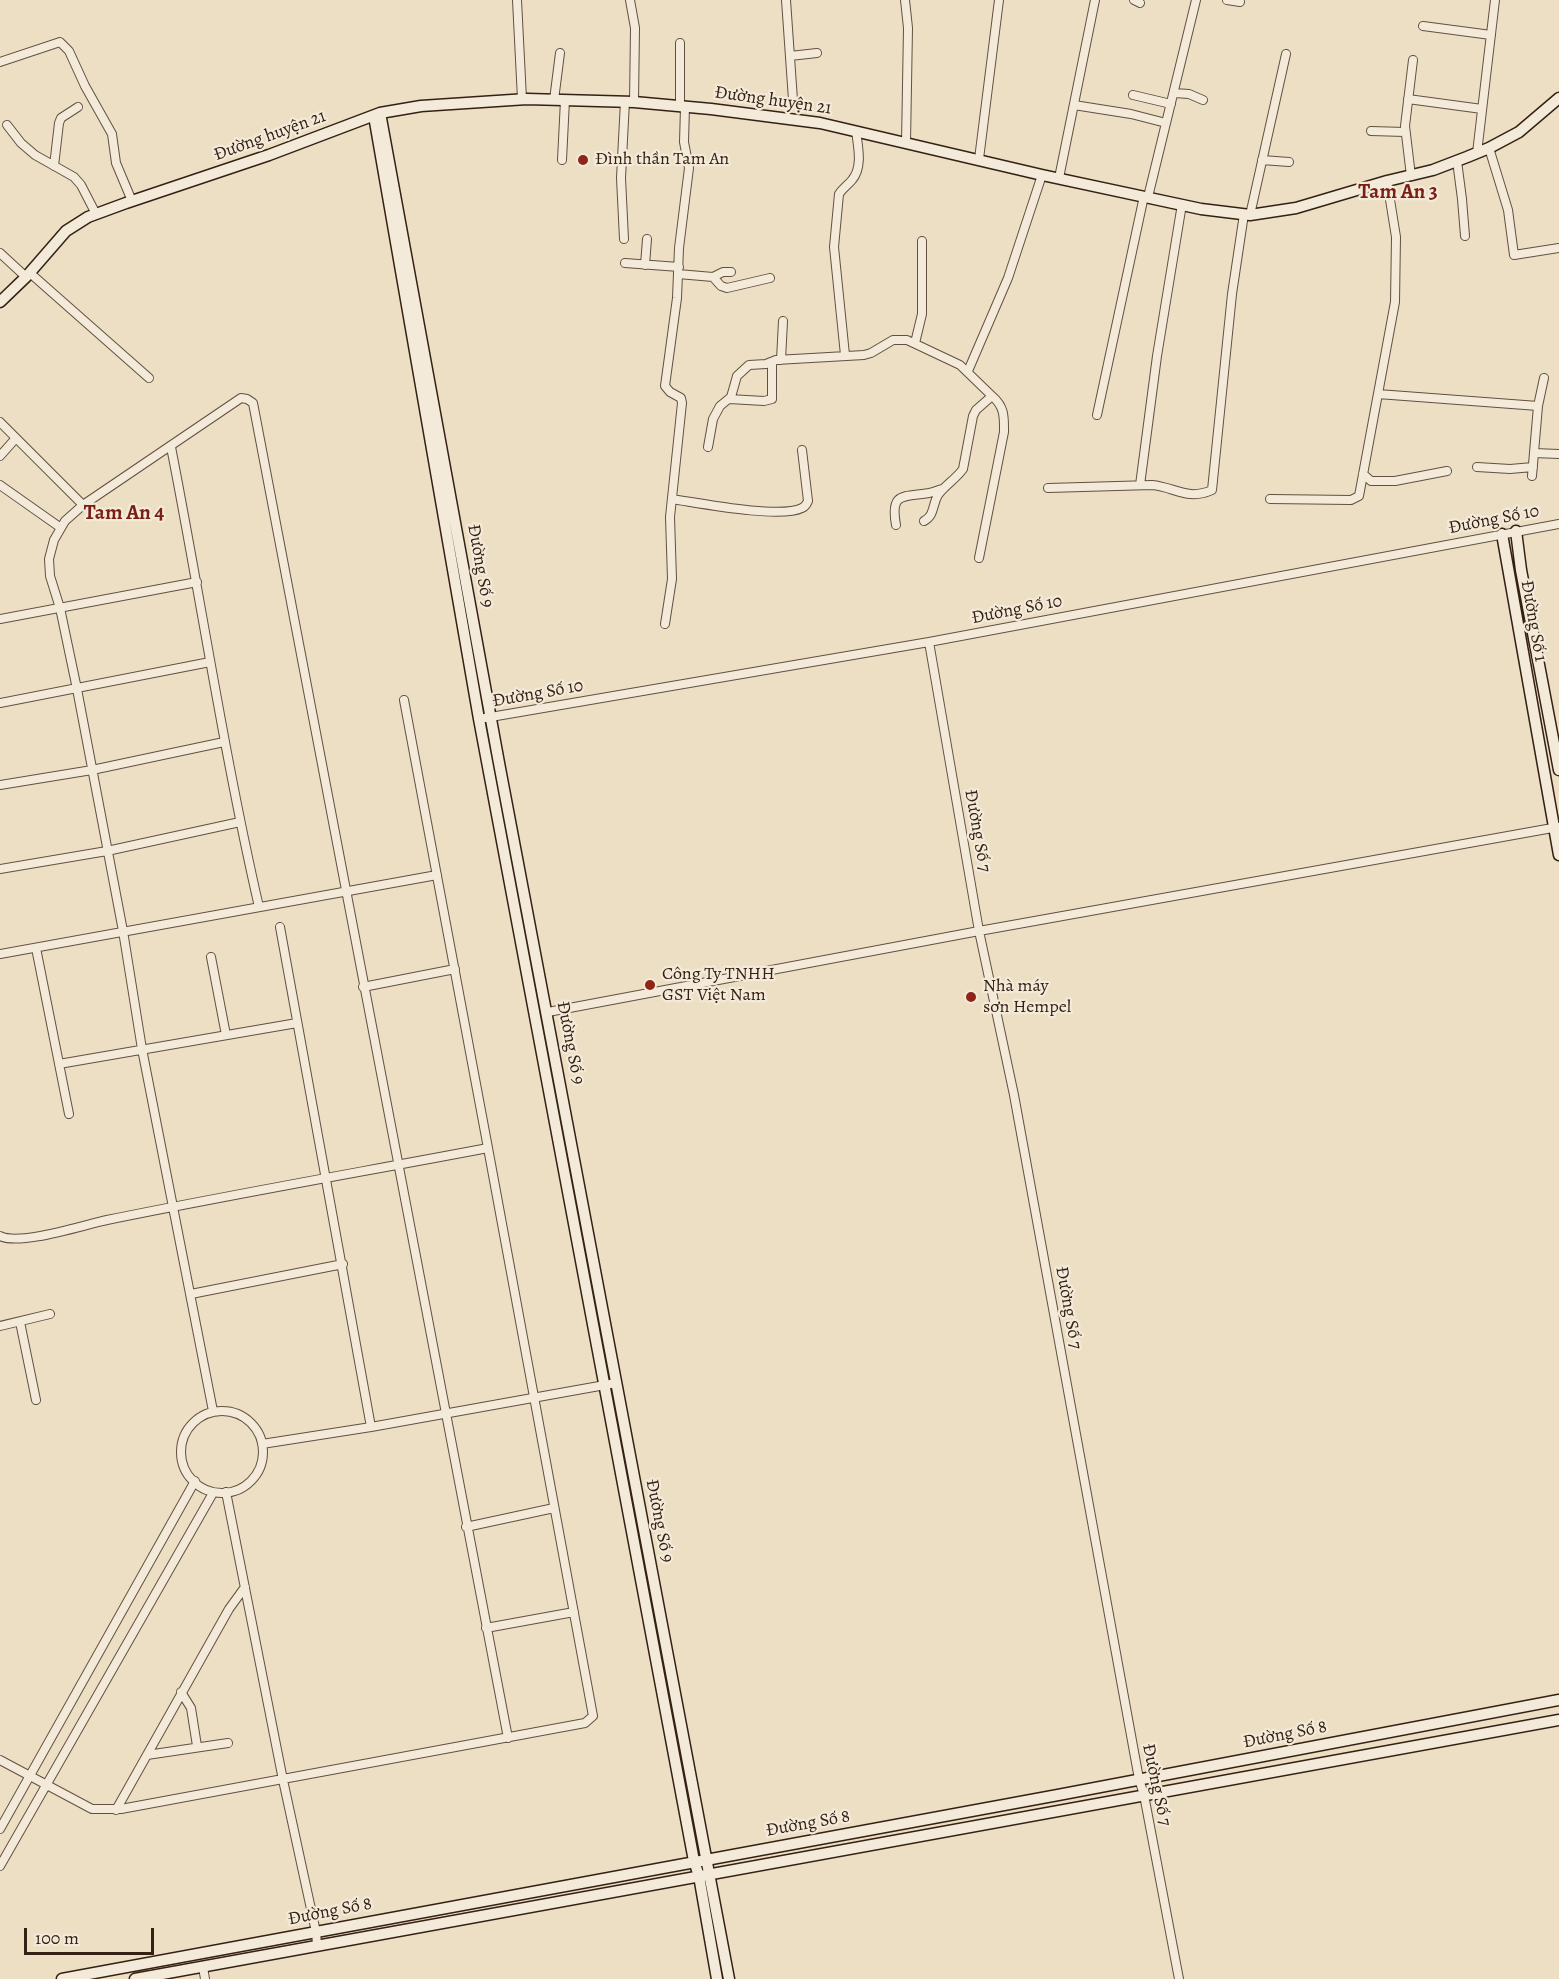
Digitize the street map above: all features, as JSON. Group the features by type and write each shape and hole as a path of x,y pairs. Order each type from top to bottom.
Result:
{"street":[{"path":"516,0 522,99"},
{"path":"624,239 621,178 630,102 635,28 630,0"},
{"path":"786,0 793,100"},
{"path":"905,0 908,28 906,143"},
{"path":"979,159 999,0"},
{"path":"1059,178 1095,0"},
{"path":"1097,415 1146,197 1197,0"},
{"path":"1227,0 1240,2"},
{"path":"1477,153 1495,0"},
{"path":"1423,26 1491,35"},
{"path":"0,62 60,42 69,51 85,86 112,134 116,163 132,201"},
{"path":"664,624 672,579 670,517 682,403 681,398 665,386 677,298 689,168 684,142 680,43"},
{"path":"560,53 562,160"},
{"path":"790,56 817,53"},
{"path":"1048,488 1165,486 1184,495 1209,492 1213,488 1232,294 1247,214 1263,160 1286,54"},
{"path":"1411,176 1406,132 1413,60"},
{"path":"1174,93 1189,94 1203,100"},
{"path":"1133,95 1171,104"},
{"name":"Đường huyện 21","path":"0,302 28,275 66,231 96,214 225,171 377,115 421,106 522,99 630,102 820,123 1042,175 1182,204 1247,214 1296,208 1457,161 1520,132 1559,98"},
{"path":"1408,99 1482,110"},
{"path":"1074,105 1131,114 1166,123"},
{"path":"54,166 61,118 78,107"},
{"name":"Đường Số 9","path":"377,115 548,1012 616,1383 700,1860 699,1876 717,1979"},
{"name":"Đường Số 9","path":"377,115 479,719 604,1385 700,1860 710,1874 729,1979"},
{"path":"7,125 21,143 35,155 74,177 81,185 96,214"},
{"path":"845,355 834,247 839,194 854,178 859,164 856,131"},
{"path":"1371,132 1406,132"},
{"path":"1489,148 1508,210 1514,255 1559,248"},
{"path":"1263,160 1289,162"},
{"path":"1457,161 1465,236"},
{"path":"968,371 1008,278 1042,175"},
{"path":"1270,499 1356,500 1359,496 1395,302 1396,237 1387,181"},
{"path":"1140,485 1157,356 1182,204"},
{"path":"645,265 647,239"},
{"path":"915,343 922,314 922,241"},
{"path":"0,253 149,378"},
{"path":"625,263 713,277 721,286 727,288 770,278"},
{"path":"713,277 723,272 731,272"},
{"path":"729,399 764,401 772,399 783,321"},
{"path":"708,447 713,419 720,406 729,399 736,376 749,365 871,353 893,340 900,339 915,343 968,371 1001,405 1004,413 1004,432 979,558"},
{"path":"1532,476 1538,406 1544,378"},
{"path":"1378,394 1538,406"},
{"path":"924,521 932,516 938,496 943,489 963,469 970,426 976,410 992,396"},
{"path":"213,1412 142,1049 123,931 77,688 60,608 50,576 49,559 54,540 64,521 83,505 241,398 254,403 348,890 363,987 383,1074 447,1413 466,1527 508,1738"},
{"path":"0,422 83,505"},
{"path":"0,456 16,438"},
{"path":"171,447 224,742 259,907"},
{"path":"672,499 772,512 801,508 807,501 802,450"},
{"path":"1534,453 1559,454"},
{"path":"1478,466 1510,469 1533,467"},
{"path":"1364,474 1371,481 1395,481 1447,471"},
{"path":"0,485 61,528"},
{"path":"897,525 894,507 898,499 943,489"},
{"name":"Đường Số 10","path":"479,719 929,642 1559,524"},
{"name":"Đường Số 1","path":"1516,531 1521,570 1559,770"},
{"name":"Đường Số 1","path":"1502,534 1556,827 1559,855"},
{"path":"0,619 197,582"},
{"name":"Đường Số 7","path":"929,642 979,931 1014,1095 1138,1779 1144,1795 1179,1979"},
{"path":"0,704 210,662"},
{"path":"0,1760 92,1809 116,1810 585,1723 593,1716 404,700"},
{"path":"0,785 92,770 224,742"},
{"path":"0,869 107,851 240,822"},
{"path":"548,1012 979,931 1556,827"},
{"path":"0,954 437,875"},
{"path":"280,927 371,1427"},
{"path":"36,948 69,1114"},
{"path":"212,957 226,1035"},
{"path":"363,987 455,969"},
{"path":"59,1064 297,1023"},
{"path":"0,1236 22,1240 173,1206 488,1148"},
{"path":"191,1294 343,1264"},
{"path":"0,1326 50,1314"},
{"path":"20,1322 36,1400"},
{"path":"262,1444 616,1383"},
{"path":"227,1411 241,1415 257,1430 262,1444 262,1458 257,1473 241,1488 226,1492 213,1493 197,1485 187,1475 182,1461 182,1440 194,1422 213,1412 227,1411"},
{"path":"0,1829 195,1481"},
{"path":"226,1492 317,1945"},
{"path":"0,1866 213,1493"},
{"path":"466,1527 554,1508"},
{"path":"116,1810 229,1609 245,1587"},
{"path":"486,1628 574,1612"},
{"path":"181,1692 191,1708 197,1746"},
{"name":"Đường Số 8","path":"62,1979 1559,1700"},
{"name":"Đường Số 8","path":"135,1979 1559,1720"},
{"path":"147,1755 228,1743"},
{"path":"203,1967 206,1979"}],"place":[{"name":"Đình thần Tam An","path":"583,160"},
{"name":"Công Ty TNHH GST Việt Nam","path":"650,985"},
{"name":"Nhà máy sơn Hempel","path":"971,997"}],"district":[{"name":"Tam An 3","path":"1398,193"},
{"name":"Tam An 4","path":"124,514"}]}
